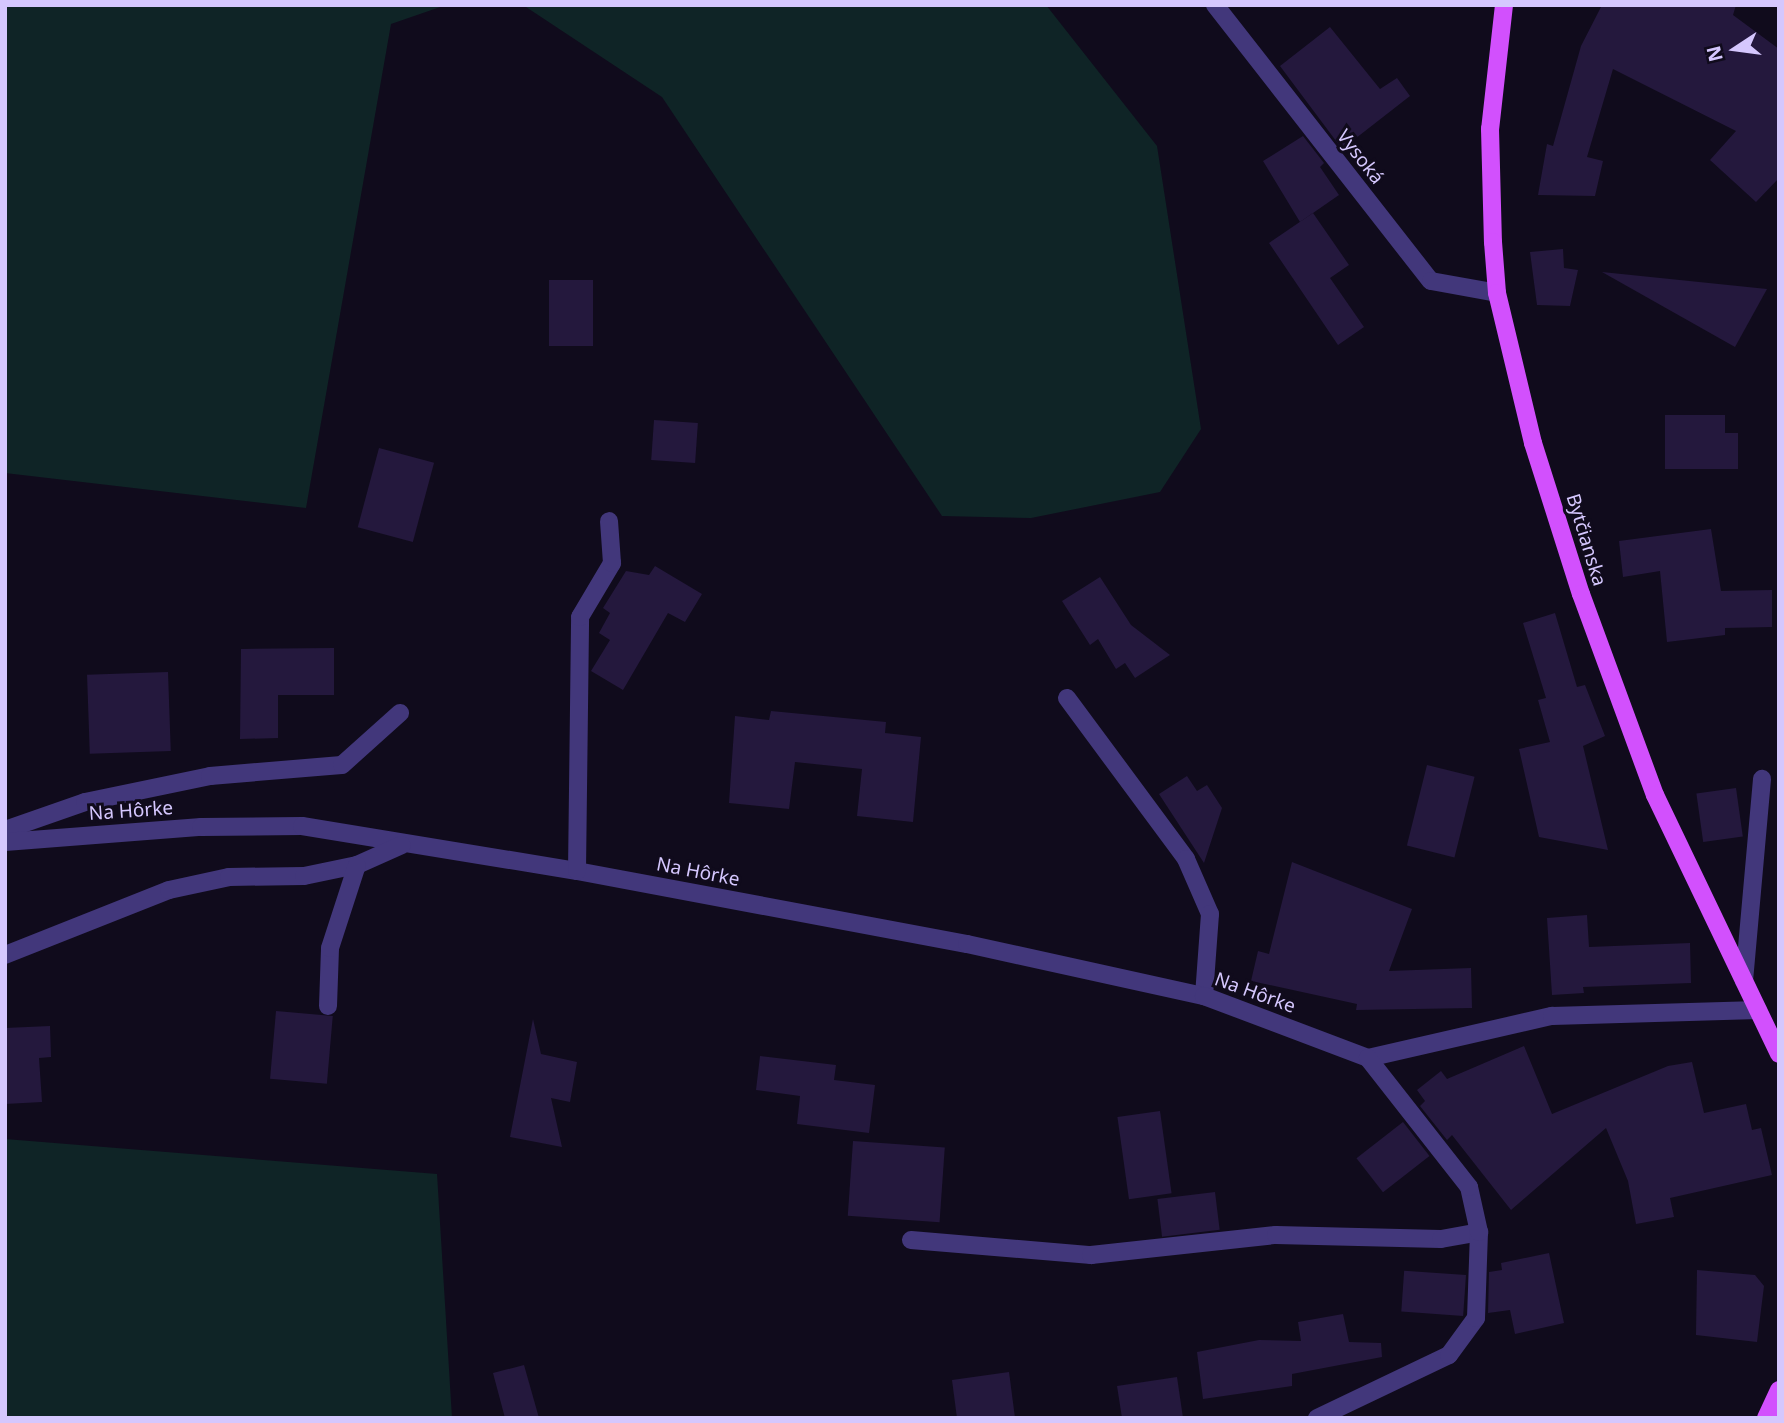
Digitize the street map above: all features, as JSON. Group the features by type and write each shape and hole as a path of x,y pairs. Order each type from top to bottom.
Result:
{"main road":[{"name":"Bytčianska","path":"1504,5 1490,152 1497,293 1533,443 1619,706 1655,795 1777,1046"},
{"path":"1766,1418 1779,1390"}],"street":[{"name":"Vysoká","path":"1215,5 1431,281 1497,293"},
{"path":"578,871 580,617 612,563 609,521"},
{"path":"1067,698 1186,859 1210,914 1204,996"},
{"path":"5,830 85,802 210,776 342,765 400,713"},
{"path":"1744,981 1762,779"},
{"name":"Na Hôrke","path":"5,842 201,827 302,826 402,845 578,871 967,944 1204,996 1368,1058"},
{"path":"5,955 169,890 229,877 304,876 358,865 402,845"},
{"path":"328,1006 330,948 358,865"},
{"path":"1317,1418 1449,1355 1476,1318 1479,1233 1469,1187 1368,1058 1552,1016 1758,1010"},
{"path":"911,1240 1091,1255 1276,1235 1441,1239 1479,1233"}],"green space":[{"path":"5,5 446,5 391,24 306,508 5,473"},
{"path":"523,5 1046,5 1157,146 1201,429 1160,492 1031,518 942,516 662,97"},
{"path":"5,1139 437,1174 452,1418 5,1418"}],"building":[{"path":"1602,5 1736,5 1733,15 1779,49 1779,178 1756,202 1710,160 1736,131 1613,69 1587,157 1603,161 1595,196 1538,195 1547,144 1553,146 1581,46"},
{"path":"1330,27 1380,89 1397,78 1410,96 1342,149 1280,66"},
{"path":"1303,136 1324,163 1320,167 1339,195 1300,222 1263,161"},
{"path":"1313,213 1349,265 1330,278 1364,327 1338,345 1269,243"},
{"path":"1563,249 1564,268 1578,270 1570,306 1537,305 1530,252"},
{"path":"1602,272 1767,289 1735,347"},
{"path":"549,280 593,280 593,346 549,346"},
{"path":"1665,415 1725,415 1725,433 1738,433 1738,469 1665,469"},
{"path":"654,420 698,423 695,463 651,460"},
{"path":"379,448 434,463 413,542 358,527"},
{"path":"1711,529 1721,591 1772,590 1772,627 1725,628 1725,635 1667,642 1660,571 1623,577 1619,541"},
{"path":"655,566 702,594 685,622 668,613 623,690 591,671 610,640 599,633 610,613 603,608 626,571 649,575"},
{"path":"1100,577 1131,625 1170,655 1135,678 1125,663 1116,669 1098,639 1090,645 1062,601"},
{"path":"1555,613 1577,687 1585,685 1605,736 1583,746 1608,850 1539,837 1519,749 1550,742 1538,700 1546,698 1523,623"},
{"path":"334,648 334,695 278,695 278,738 240,739 241,649"},
{"path":"168,672 171,751 90,754 87,675"},
{"path":"771,711 886,722 885,733 921,737 913,822 857,816 862,769 795,762 789,809 729,803 735,716 769,720"},
{"path":"1427,765 1475,777 1454,857 1407,846"},
{"path":"1187,776 1197,791 1207,785 1222,808 1204,863 1159,794"},
{"path":"1736,788 1743,837 1703,842 1696,794"},
{"path":"1292,862 1412,909 1389,971 1471,968 1472,1008 1356,1010 1357,1004 1251,981 1258,951 1269,954"},
{"path":"1587,915 1589,947 1690,943 1691,983 1583,987 1584,993 1552,995 1547,918"},
{"path":"276,1011 333,1016 327,1084 270,1079"},
{"path":"533,1019 541,1054 577,1062 570,1102 551,1098 562,1147 510,1137"},
{"path":"50,1026 51,1057 39,1058 42,1102 5,1104 5,1028"},
{"path":"1524,1046 1552,1114 1668,1066 1692,1062 1704,1113 1746,1104 1752,1130 1761,1128 1772,1175 1670,1198 1674,1217 1636,1224 1628,1181 1606,1128 1511,1210 1452,1135 1447,1140 1420,1106 1425,1101 1417,1090 1441,1071 1447,1079"},
{"path":"760,1056 836,1065 834,1080 875,1085 869,1133 797,1124 800,1096 756,1090"},
{"path":"1160,1111 1172,1193 1129,1199 1117,1117"},
{"path":"1403,1122 1429,1156 1383,1192 1357,1158"},
{"path":"853,1141 945,1147 940,1222 848,1216"},
{"path":"1215,1192 1220,1230 1162,1237 1157,1199"},
{"path":"1549,1253 1564,1323 1515,1334 1510,1310 1488,1313 1489,1272 1502,1270 1501,1263"},
{"path":"1697,1270 1755,1275 1764,1286 1757,1342 1696,1335"},
{"path":"1404,1271 1466,1275 1463,1316 1401,1312"},
{"path":"1343,1314 1349,1342 1381,1343 1382,1357 1292,1374 1292,1386 1203,1399 1197,1352 1259,1340 1301,1341 1298,1322"},
{"path":"524,1365 539,1418 505,1418 493,1373"},
{"path":"1009,1372 1015,1418 957,1418 952,1380"},
{"path":"1177,1377 1183,1418 1122,1418 1117,1386"}]}
